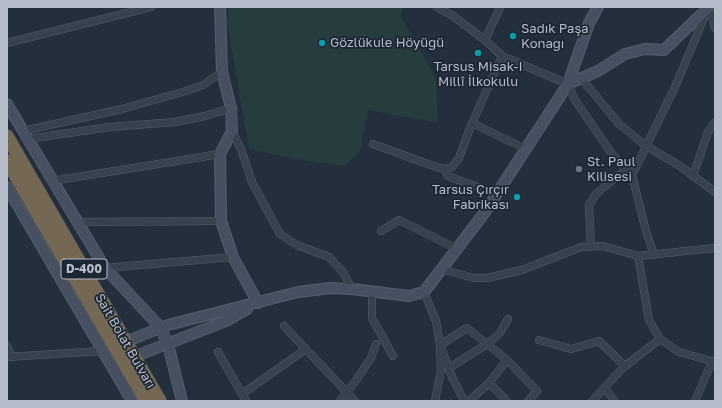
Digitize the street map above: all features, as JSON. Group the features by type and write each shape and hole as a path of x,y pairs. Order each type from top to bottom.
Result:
{"highway":[{"name":"Sait Bolat Bulvarı","path":"7,136 114,346"},
{"name":"D-400","path":"7,161 146,401"},
{"name":"Sait Bolat Bulvarı","path":"123,361 160,401"}],"street":[{"path":"7,42 151,7"},
{"path":"220,7 222,72 231,108 232,131 241,149 252,182 280,234 298,245 329,257 343,272 352,289"},
{"path":"437,7 485,40 502,56 568,84 575,100 612,154 632,175 646,231 654,255"},
{"path":"485,40 500,7"},
{"path":"7,346 10,357 114,346 160,327 298,292 331,288 409,296 424,292 497,194 568,84 589,23 598,7"},
{"path":"568,84 598,71 624,54 645,50 664,50 709,7"},
{"path":"709,7 715,28"},
{"path":"632,175 675,87 709,7"},
{"path":"373,144 446,169 452,167 459,158 472,123 502,56"},
{"path":"25,135 186,91 203,85 222,72"},
{"path":"581,78 619,124 646,146 715,192"},
{"path":"7,104 105,268 160,327 168,344 182,401"},
{"path":"25,135 175,122 205,116 231,108"},
{"path":"693,176 708,132 715,122"},
{"path":"472,123 526,149"},
{"path":"232,131 220,154 221,221 233,257 258,303"},
{"path":"708,132 715,136"},
{"path":"52,181 220,154"},
{"path":"446,169 447,175 450,177 497,194"},
{"path":"591,247 589,205 596,194 626,169"},
{"path":"7,187 114,346"},
{"path":"382,231 399,220 457,249"},
{"path":"77,222 221,221"},
{"path":"441,269 474,278 487,278 522,270 581,247 603,246 638,256 715,248"},
{"path":"638,256 650,320 660,339 679,352 714,362 695,401"},
{"path":"105,268 233,257"},
{"path":"372,291 372,318 393,356"},
{"path":"424,292 436,321 440,345 441,370 435,401"},
{"path":"132,401 123,361 226,321 258,303"},
{"path":"449,368 487,344 500,333 508,319"},
{"path":"284,326 355,401"},
{"path":"440,345 467,328 507,360 537,391 528,401"},
{"path":"592,401 625,366 660,339"},
{"path":"540,340 570,349 599,341 625,366"},
{"path":"340,401 371,358 376,344"},
{"path":"440,345 464,401"},
{"path":"242,394 306,349"},
{"path":"218,352 246,401"},
{"path":"469,401 489,383 507,360"},
{"path":"489,383 507,401"},
{"path":"605,388 614,401"}],"green space":[{"path":"229,7 403,7 401,17 436,78 438,123 368,110 360,152 345,166 294,159 249,149 227,22"}],"place":[{"name":"Sadık Paşa Konağı","path":"513,36"},
{"name":"Gözlükule Höyüğü","path":"322,43"},
{"name":"Tarsus Misak-I Millî İlkokulu","path":"478,53"},
{"name":"St. Paul Kilisesi","path":"579,169"},
{"name":"Tarsus Çırçır Fabrikası","path":"517,197"}]}
